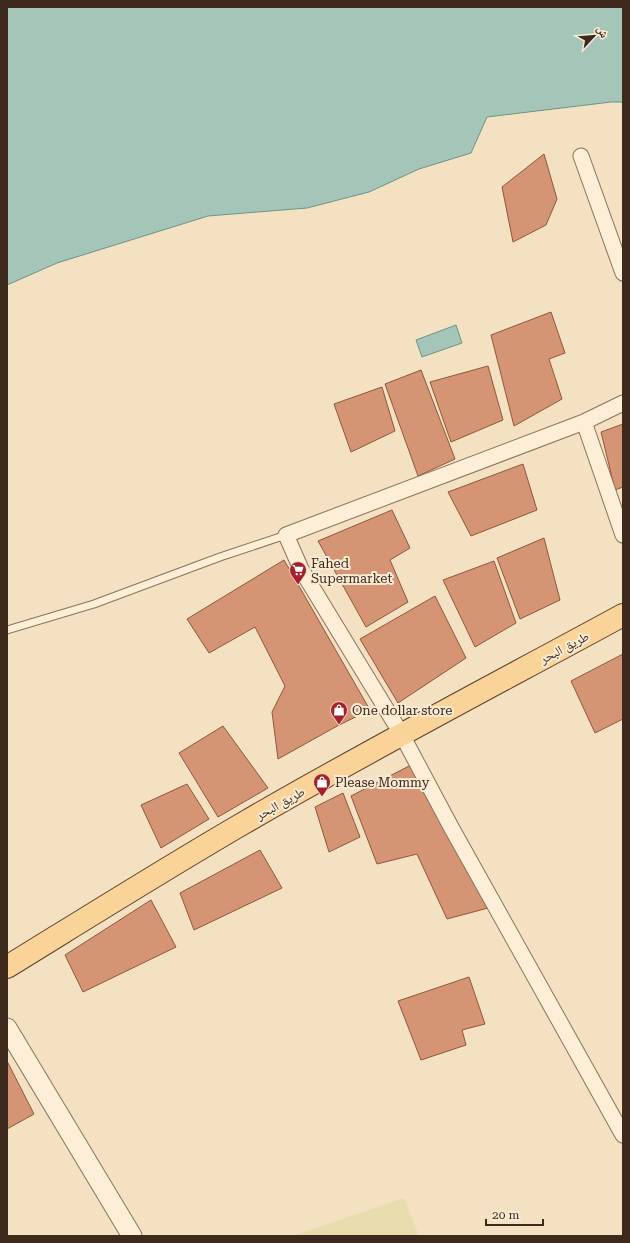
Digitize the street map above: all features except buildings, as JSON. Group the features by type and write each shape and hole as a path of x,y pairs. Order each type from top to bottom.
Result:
{"main road":[{"name":"طريق البحر","path":"7,967 243,823 623,615"}],"street":[{"path":"581,156 623,273"},
{"path":"623,403 584,422 286,535 301,569 402,735 451,827 623,1135"},
{"path":"584,422 623,535"},
{"path":"7,1028 132,1236"}],"lane":[{"path":"7,630 94,604 220,557 286,535"}],"shaded area":[{"path":"7,7 623,7 623,102 611,102 487,117 471,153 419,169 369,192 307,208 208,216 57,263 7,285"},
{"path":"456,325 462,343 422,357 416,340"},
{"path":"404,1198 419,1236 292,1236"}],"place":[{"name":"Fahed Supermarket","path":"298,585"},
{"name":"One dollar store","path":"339,725"},
{"name":"Please Mommy","path":"322,797"}]}
